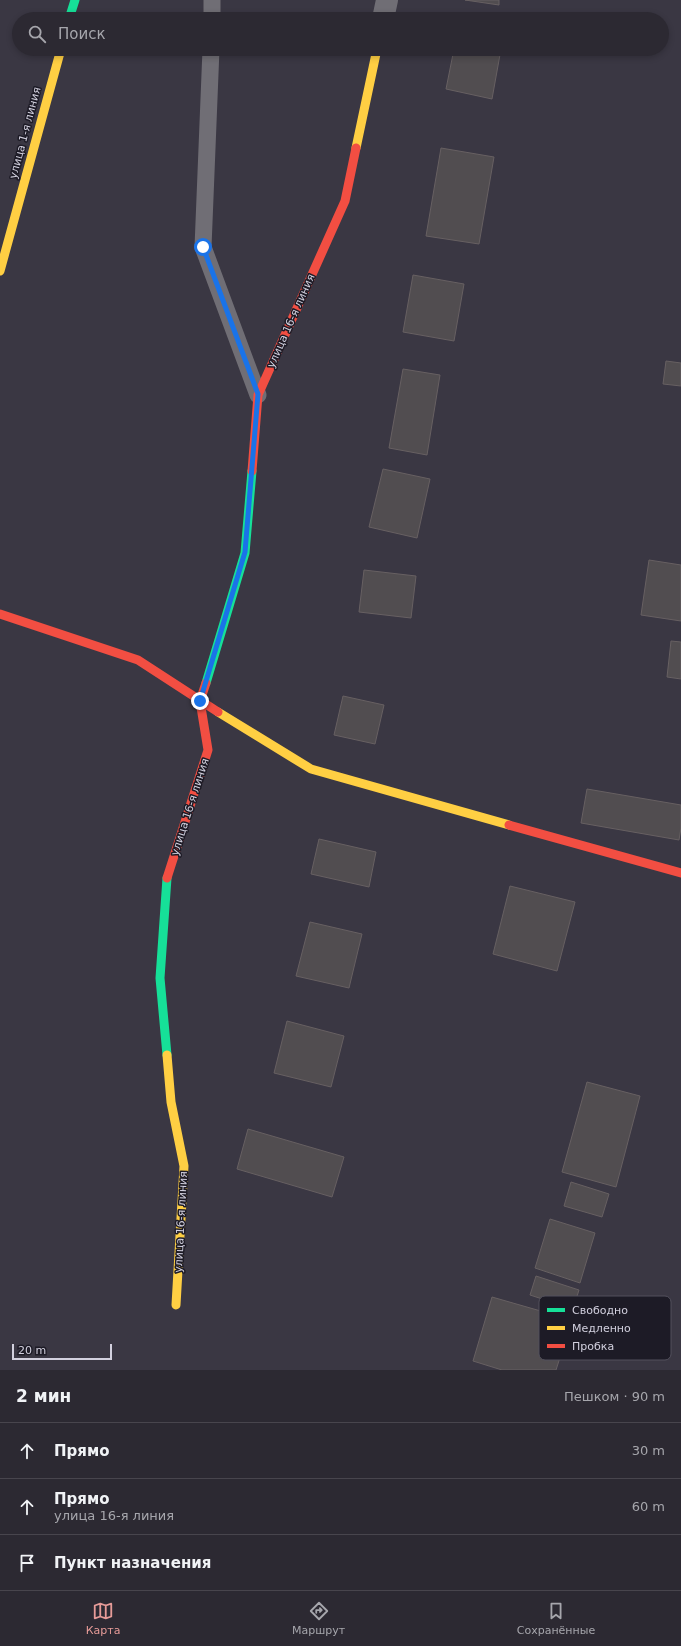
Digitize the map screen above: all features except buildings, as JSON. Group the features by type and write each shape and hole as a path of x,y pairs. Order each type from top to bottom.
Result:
{"street":[{"path":"71,12 75,0"},
{"path":"384,12 387,0"},
{"name":"улица 1-я линия","path":"0,271 59,56"},
{"name":"улица 16-я линия","path":"176,1305 184,1166 171,1102 160,978 166,882 208,750 200,701 245,552 258,394 345,201 376,56"},
{"path":"0,614 138,660 200,701 311,769 681,873"}],"lane":[{"path":"212,0 212,12"},
{"path":"211,56 203,247 258,394"}],"traffic: fast":[{"path":"71,12 75,0"},
{"path":"206,683 245,553 252,471"},
{"path":"167,878 160,978 167,1055"}],"traffic: slow":[{"path":"0,271 59,56"},
{"path":"356,148 376,56"},
{"path":"218,712 311,769 509,825"},
{"path":"167,1055 171,1102 184,1166 176,1305"}],"traffic: jam":[{"path":"252,471 258,395 345,201 356,148"},
{"path":"0,614 138,660 218,712"},
{"path":"167,878 208,750 200,701 206,683"},
{"path":"509,825 681,873"}],"route":[{"path":"200,701 245,552 258,394 203,247"}]}
